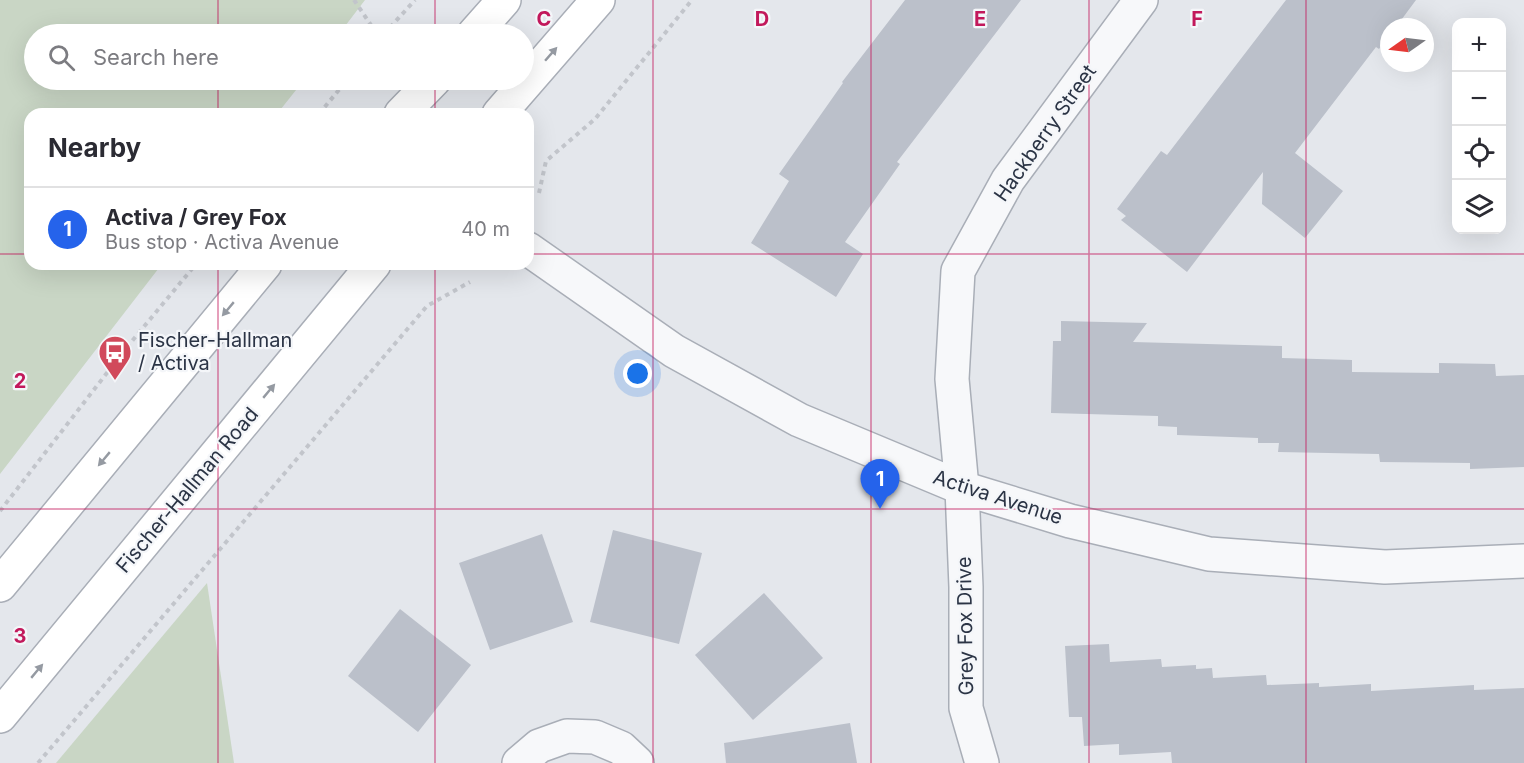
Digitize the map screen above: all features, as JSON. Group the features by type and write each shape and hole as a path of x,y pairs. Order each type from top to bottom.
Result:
{"main road":[{"path":"483,24 504,0"},
{"path":"534,74 598,0"},
{"path":"408,108 425,90"},
{"path":"504,108 520,90"},
{"path":"0,585 260,270"},
{"name":"Fischer-Hallman Road","path":"0,716 369,270"}],"street":[{"name":"Hackberry Street","path":"962,488 952,379 958,271 1008,180 1141,0"},
{"name":"Activa Avenue","path":"534,253 674,351 778,409 799,420 962,488 1070,521 1209,554 1385,567 1524,561"},
{"name":"Grey Fox Drive","path":"962,488 966,587 966,708 982,763"},
{"path":"519,763 539,746 567,736 594,737 621,748 637,763"}],"path":[{"path":"354,0 370,24"},
{"path":"393,24 416,0"},
{"path":"539,194 546,160 595,119 692,0"},
{"path":"324,108 339,90"},
{"path":"0,511 127,347 191,270"},
{"path":"38,763 427,306 470,282"}],"green space":[{"path":"0,0 365,0 347,24 24,24 24,90 296,90 282,108 24,108 24,270 157,270 0,474"},
{"path":"207,583 234,763 56,763"}],"building":[{"path":"905,0 1021,0 897,162 900,164 845,242 863,254 836,297 751,243 789,181 779,174 842,82"},
{"path":"1286,0 1416,0 1403,18 1380,18 1380,48 1376,47 1295,153 1343,191 1305,238 1262,204 1263,172 1187,272 1121,220 1126,216 1117,209 1161,151 1167,155"},
{"path":"1061,321 1147,323 1133,342 1282,346 1282,358 1352,360 1352,372 1439,373 1439,363 1495,364 1496,376 1524,375 1524,467 1470,469 1470,463 1380,462 1379,454 1278,452 1279,443 1258,443 1258,438 1177,435 1177,427 1158,426 1158,416 1051,413 1053,341 1061,341"},
{"path":"613,530 702,553 679,644 590,622"},
{"path":"542,534 573,622 490,650 459,563"},
{"path":"764,593 823,658 753,720 695,655"},
{"path":"400,609 471,665 418,732 348,676"},
{"path":"1109,644 1110,662 1161,659 1162,667 1196,665 1196,669 1212,668 1213,678 1266,675 1267,685 1319,683 1319,687 1371,684 1371,691 1474,685 1474,690 1524,688 1524,763 1172,763 1171,752 1119,755 1119,744 1084,746 1082,717 1069,717 1065,646"},
{"path":"850,723 857,763 726,763 724,743"}],"place":[{"name":"Fischer-Hallman / Activa","path":"115,381"},
{"name":"Activa / Grey Fox","path":"880,509"}]}
